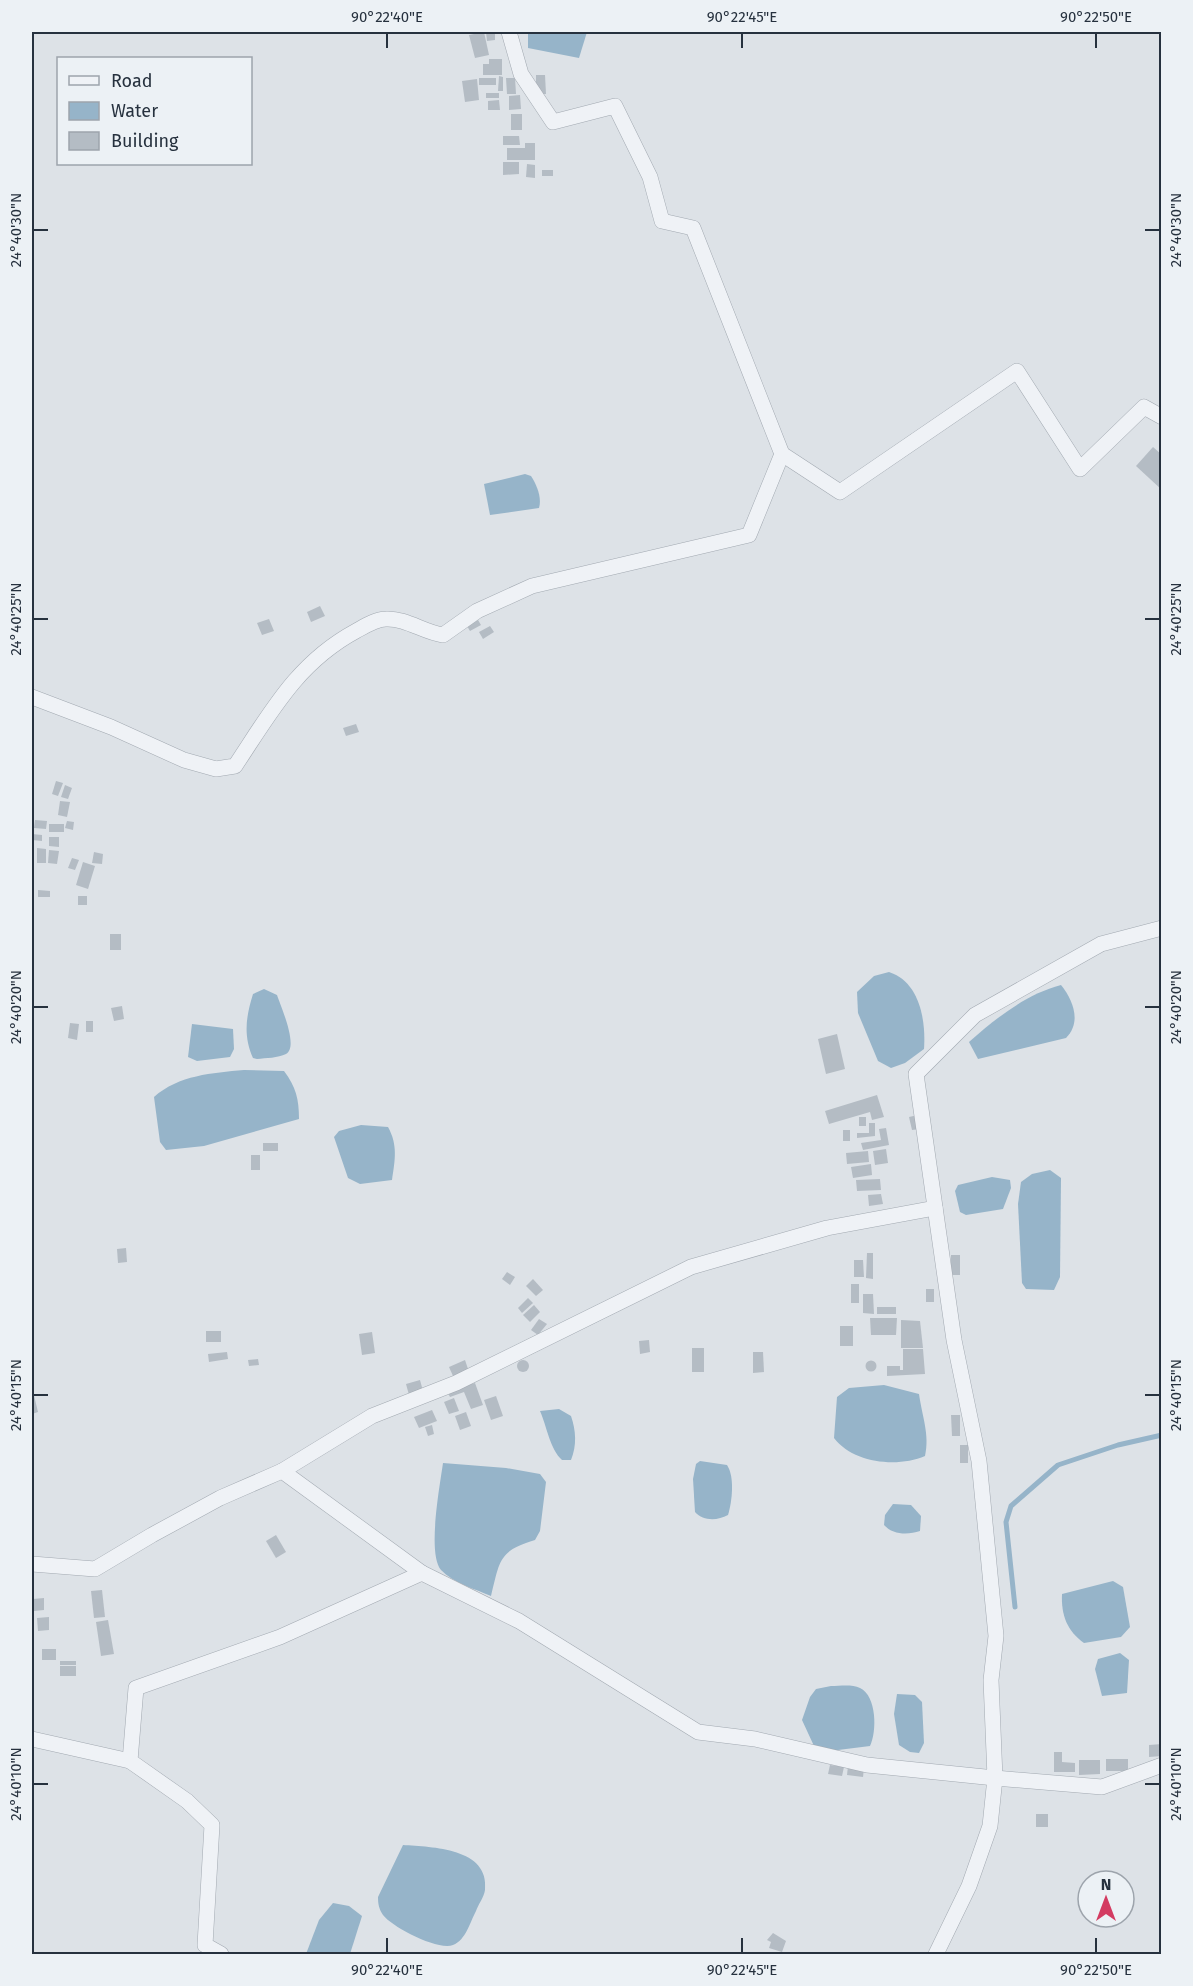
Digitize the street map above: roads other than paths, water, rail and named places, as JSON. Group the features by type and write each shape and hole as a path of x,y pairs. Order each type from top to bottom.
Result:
{"street":[{"path":"509,32 521,74 553,122 615,106 650,177 662,220 693,228 782,454 840,492 1017,371 1080,469 1144,407 1161,417"},
{"path":"32,697 111,727 184,760 216,769 235,766 285,689 307,666 350,634 385,619 401,621 425,632 443,635 477,611 532,586 749,535 782,454"},
{"path":"936,1954 969,1886 990,1826 995,1778 991,1680 996,1636 980,1461 954,1340 916,1074 975,1015 1101,944 1161,927"},
{"path":"32,1564 95,1569 220,1498 282,1471 372,1416 456,1383 690,1267 827,1228 935,1208"},
{"path":"282,1471 422,1573 519,1621 698,1732 755,1739 867,1765 1102,1787 1161,1765"},
{"path":"130,1761 136,1688 280,1637 422,1573"},
{"path":"32,1739 130,1761 187,1801 212,1825 205,1945 221,1954"}],"water":[{"path":"528,32 587,32 579,58 528,48"},
{"path":"525,474 531,476 537,487 539,508 490,515 484,484"},
{"path":"889,972 908,984 914,993 924,1027 924,1049 905,1063 891,1068 878,1061 858,1013 857,992 874,976"},
{"path":"1061,985 1072,1004 1075,1018 1071,1032 1066,1038 978,1059 969,1042 1000,1016 1023,1001"},
{"path":"264,989 277,995 288,1026 291,1044 286,1054 257,1059 253,1058 248,1042 247,1018 253,994"},
{"path":"192,1024 233,1029 234,1049 230,1057 197,1061 188,1057"},
{"path":"244,1070 284,1071 296,1094 299,1119 204,1146 166,1150 160,1142 154,1097 174,1084 196,1076"},
{"path":"361,1125 388,1127 394,1146 395,1159 392,1180 360,1184 348,1178 334,1137 339,1131"},
{"path":"1050,1170 1061,1178 1060,1277 1054,1290 1026,1289 1022,1283 1018,1204 1021,1182 1032,1174"},
{"path":"992,1177 1010,1180 1011,1188 1003,1209 966,1215 960,1212 955,1191 958,1185"},
{"path":"884,1385 919,1394 926,1433 925,1456 902,1462 876,1461 852,1453 834,1438 837,1397 849,1388"},
{"path":"559,1409 571,1416 573,1422 575,1443 571,1460 562,1460 558,1455 540,1411"},
{"path":"700,1461 727,1465 730,1470 732,1497 728,1515 710,1519 695,1512 693,1479 696,1464"},
{"path":"443,1463 506,1468 540,1474 546,1482 540,1531 535,1540 507,1553 496,1574 491,1596 452,1579 441,1570 437,1562 435,1535"},
{"path":"893,1504 911,1505 921,1516 920,1531 901,1533 892,1531 884,1525 885,1515"},
{"path":"1113,1581 1123,1587 1130,1627 1121,1637 1084,1643 1073,1633 1066,1622 1062,1594"},
{"path":"1120,1653 1129,1660 1127,1693 1102,1696 1095,1669 1098,1659"},
{"path":"831,1686 857,1687 866,1692 870,1698 874,1715 874,1732 870,1746 830,1751 814,1746 802,1720 810,1697 816,1689"},
{"path":"897,1694 915,1695 922,1702 924,1743 919,1753 910,1752 899,1745 894,1714"},
{"path":"403,1845 457,1852 478,1866 484,1876 485,1890 482,1898 464,1935 457,1943 446,1946 437,1945 396,1926 383,1915 378,1897"},
{"path":"333,1903 349,1906 362,1916 350,1954 306,1954 319,1920"}],"waterway":[{"path":"1015,1607 1006,1522 1011,1506 1058,1465 1118,1445 1162,1435"}]}
